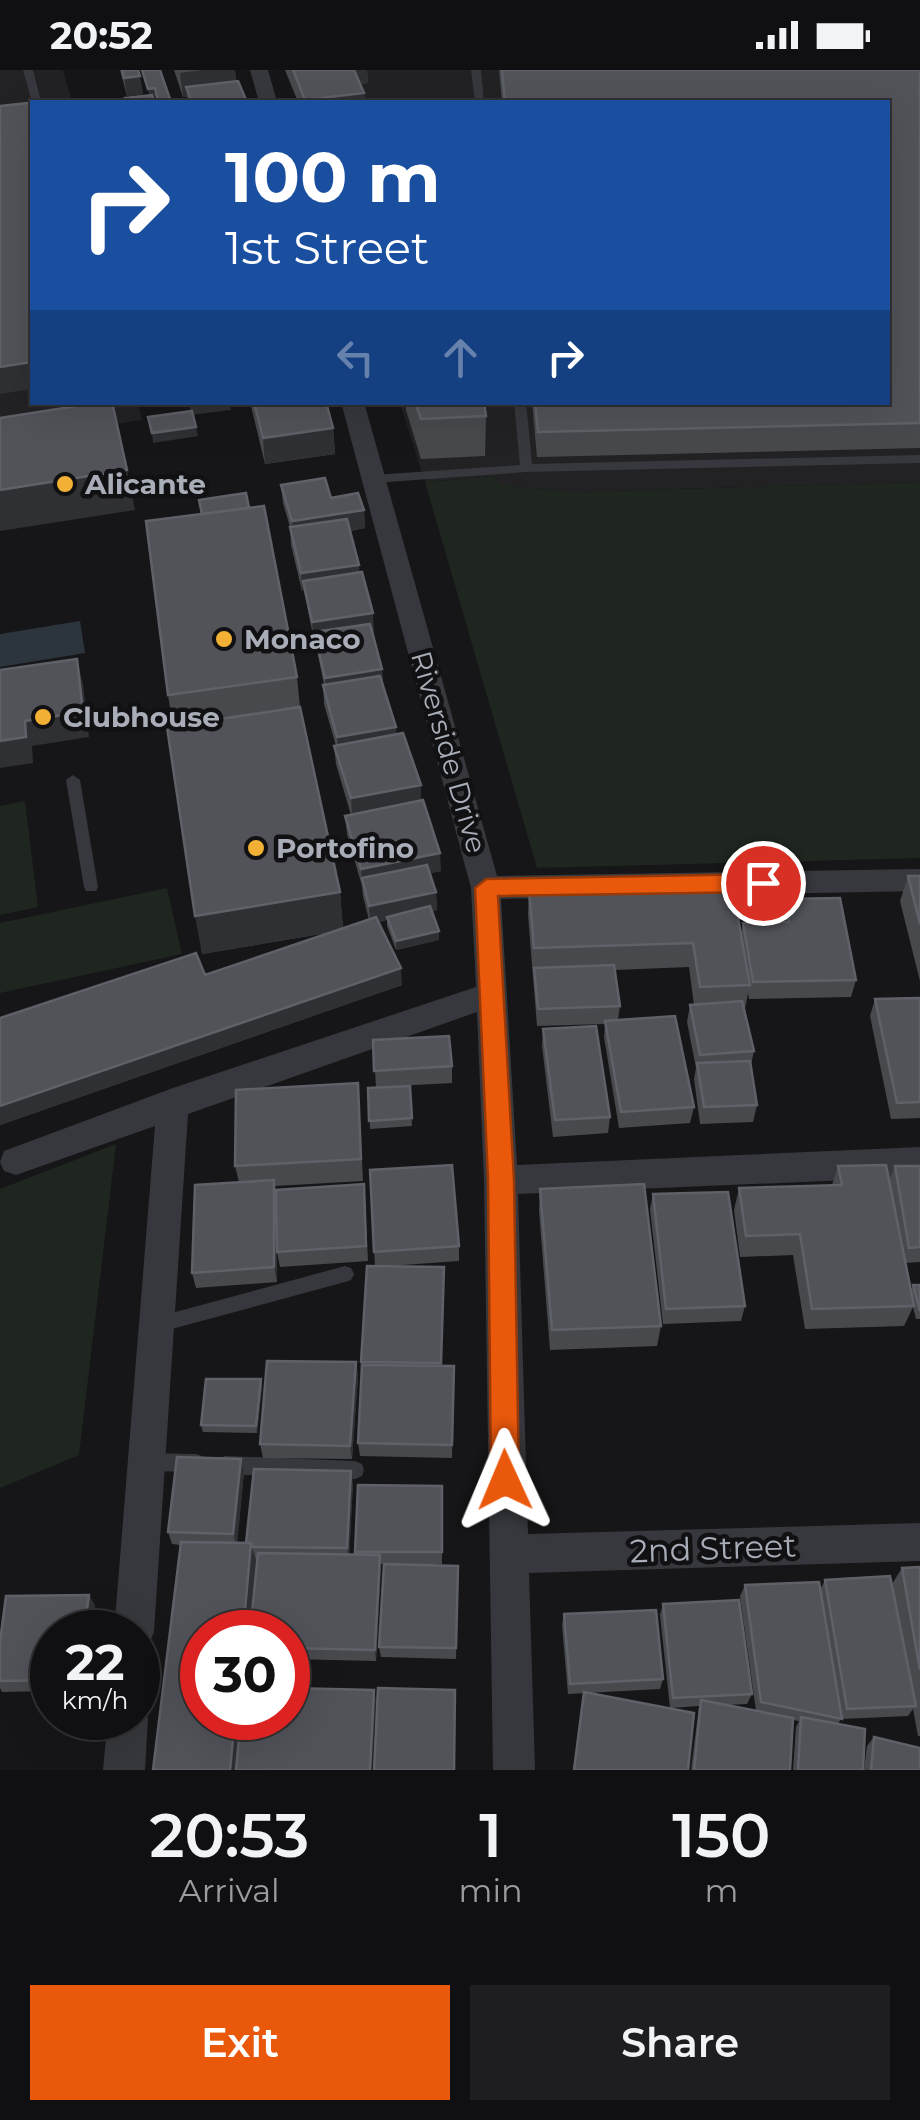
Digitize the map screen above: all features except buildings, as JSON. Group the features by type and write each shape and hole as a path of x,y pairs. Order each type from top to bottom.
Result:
{"street":[{"path":"258,70 267,100"},
{"name":"Riverside Drive","path":"353,405 486,888 501,1180 506,1554 514,1770"},
{"path":"486,888 920,880"},
{"path":"16,1160 494,993"},
{"path":"136,1610 173,1102"},
{"path":"501,1180 920,1162"},
{"name":"2nd Street","path":"506,1554 920,1542"},
{"path":"124,1770 126,1740"}],"lane":[{"path":"28,70 36,100"},
{"path":"476,70 480,100"},
{"path":"520,405 526,468"},
{"path":"373,479 526,468 920,459"},
{"path":"73,780 90,888"},
{"path":"157,1325 344,1274"},
{"path":"146,1462 354,1470"}],"shaded area":[{"path":"0,70 63,70 71,100 30,100 30,405 138,405 142,420 0,442"},
{"path":"292,70 920,70 920,482 574,492 500,485 495,476 425,482 401,405 890,405 890,100 301,100"},
{"path":"495,476 500,485 574,492 920,482 920,858 537,868 425,482"},
{"path":"80,621 85,653 0,667 0,634"},
{"path":"25,801 38,907 0,915 0,806"},
{"path":"167,888 182,954 0,993 0,923"},
{"path":"116,1144 79,1455 0,1488 0,1189"}],"place":[{"name":"Alicante","path":"65,484"},
{"name":"Monaco","path":"224,639"},
{"name":"Clubhouse","path":"43,717"},
{"name":"Portofino","path":"256,848"}],"route":[{"path":"505,1480 501,1180 486,888 763,883"}]}
